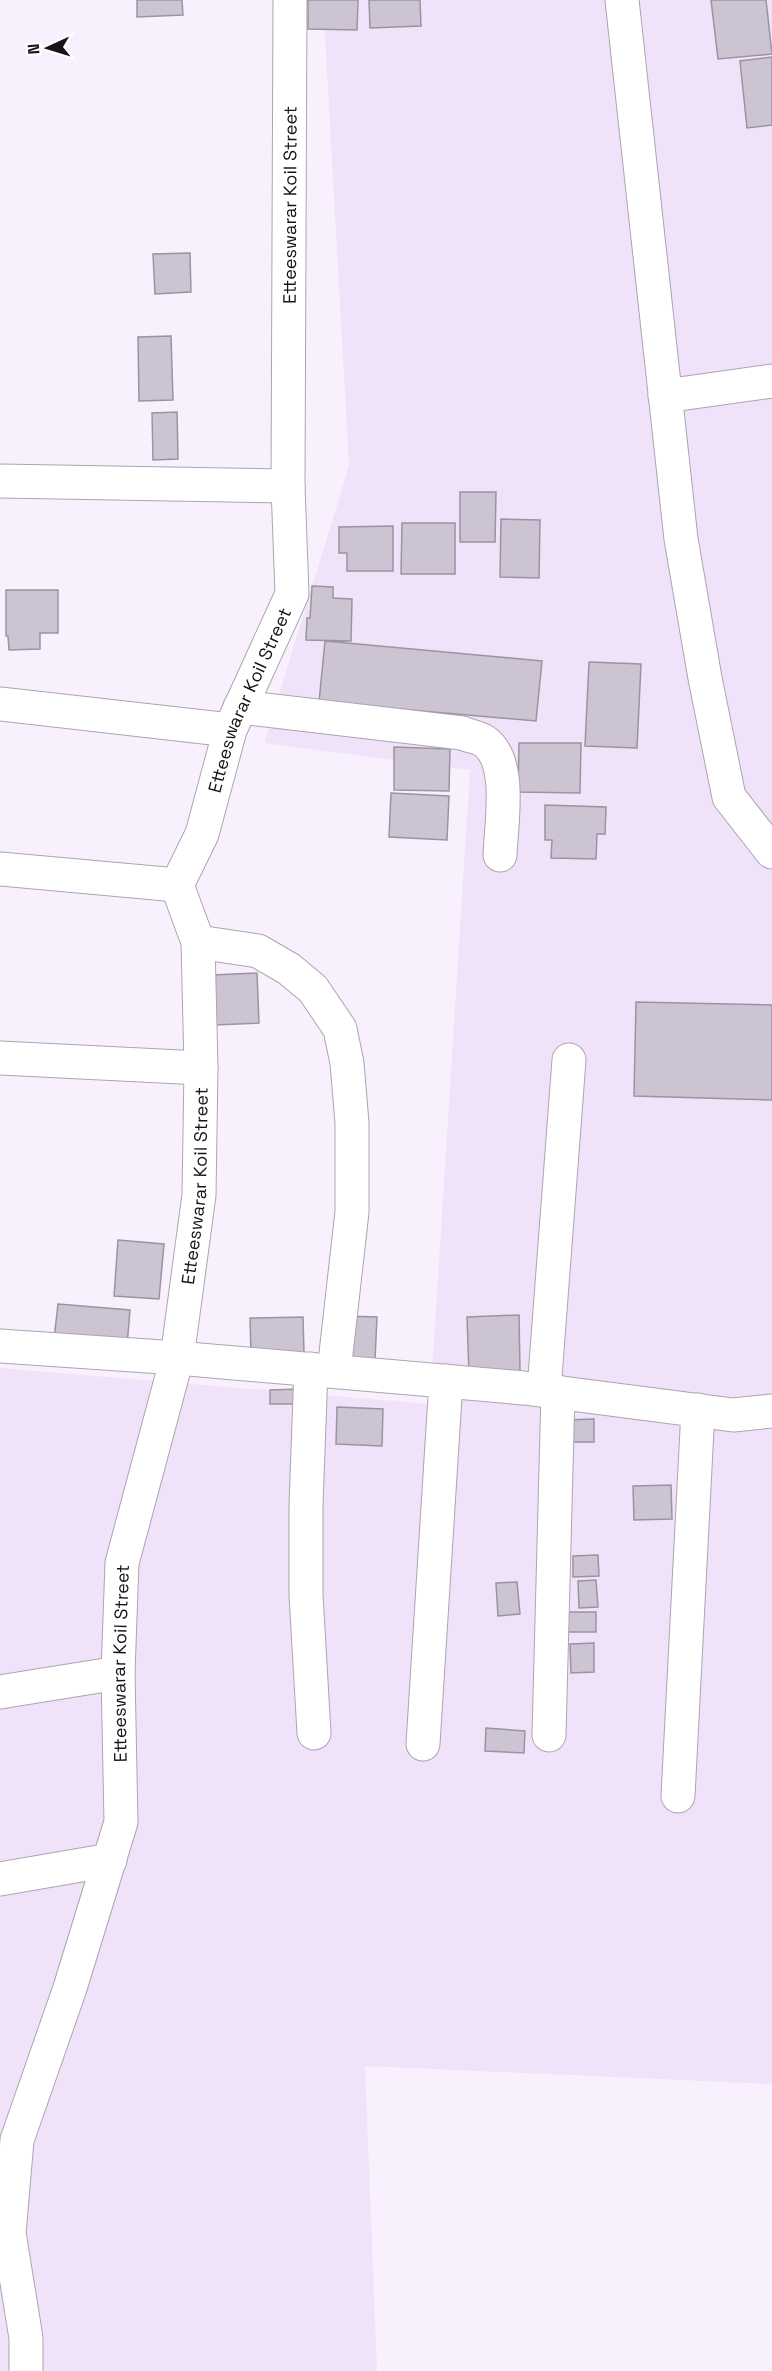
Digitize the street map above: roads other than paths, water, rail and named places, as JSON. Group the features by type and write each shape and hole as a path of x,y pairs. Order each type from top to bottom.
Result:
{"street":[{"name":"Etteeswarar Koil Street","path":"26,2371 26,2338 5,2233 17,2140 70,1988 121,1822 118,1673 122,1563 177,1358 199,1195 201,1068 198,942 177,885 202,834 235,719 292,594 288,486 290,0"},
{"path":"622,0 681,539 705,678 729,797 772,852"},
{"path":"665,396 772,381"},
{"path":"0,481 288,486"},
{"path":"0,704 462,733 485,742 499,760 503,784 500,855"},
{"path":"0,869 177,885"},
{"path":"198,942 258,951 289,969 312,989 340,1029 347,1063 350,1093 352,1212 323,1370 306,1505 306,1595 314,1733"},
{"path":"0,1058 201,1068"},
{"path":"549,1735 551,1391 569,1060"},
{"path":"0,1346 177,1358 446,1381 551,1391 733,1415 772,1411"},
{"path":"423,1744 446,1381"},
{"path":"678,1796 698,1410"},
{"path":"0,1692 118,1673"},
{"path":"0,1879 110,1860"}]}
